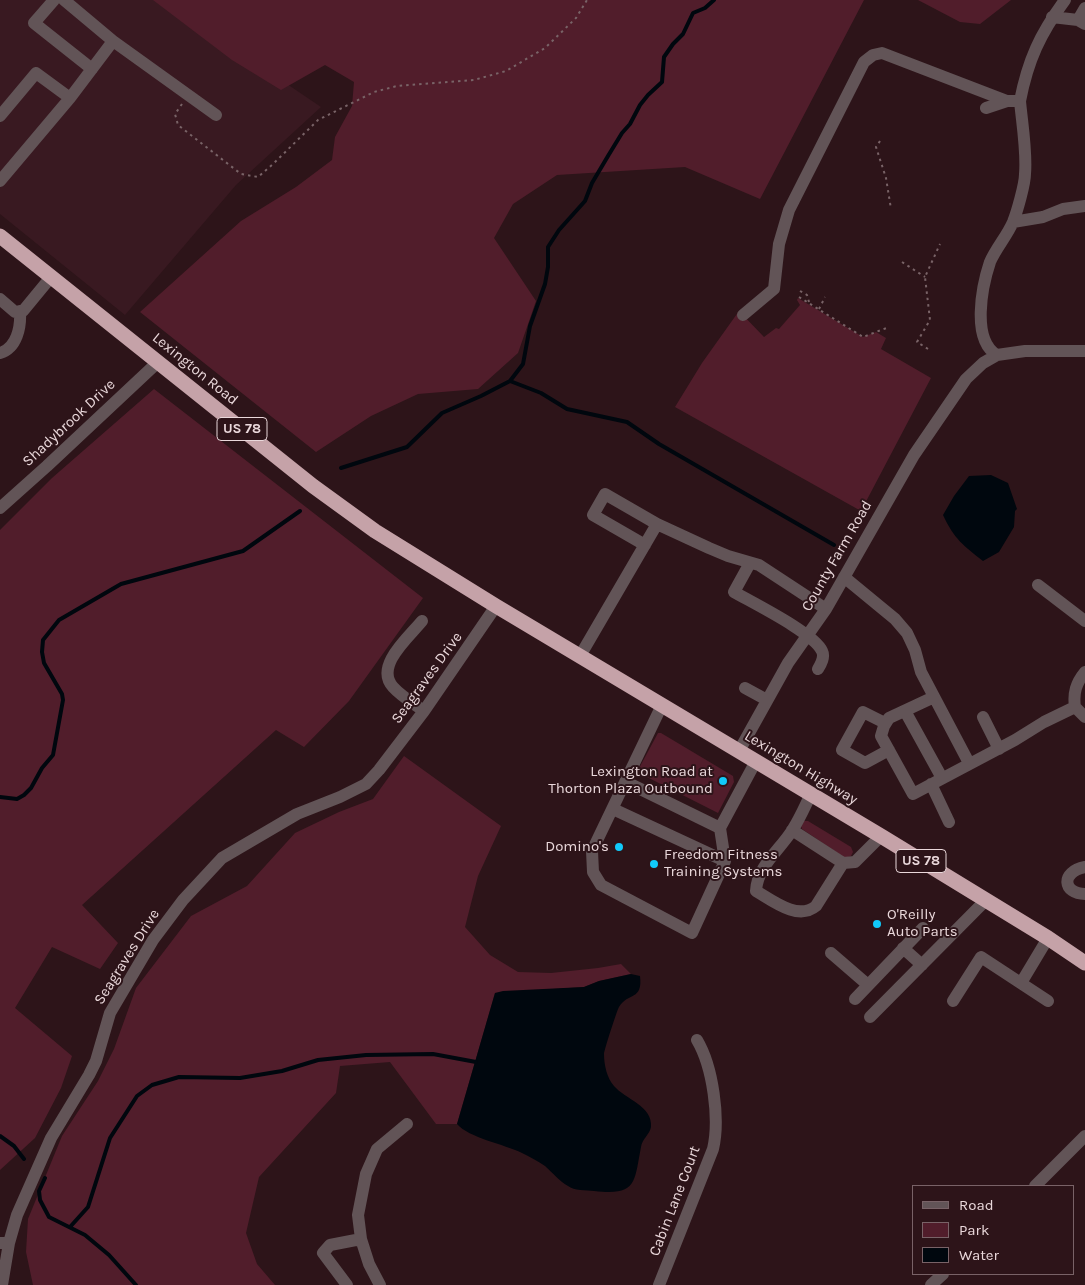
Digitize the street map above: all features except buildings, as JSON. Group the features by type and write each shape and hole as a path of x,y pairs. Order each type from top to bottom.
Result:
{"highway":[{"name":"Lexington Road","path":"2,240 342,507 391,542 496,606"},
{"name":"Lexington Highway","path":"496,606 986,900 1085,963"}],"street":[{"path":"54,0 34,22 92,69"},
{"path":"64,0 114,41 216,115"},
{"path":"1065,0 1052,17 1036,45 1025,75 1020,101 1025,174 1013,222 991,261 980,310 984,338 990,351 997,355 1025,351 1085,351"},
{"path":"1052,17 1081,22 1085,8"},
{"path":"1,178 70,98 114,41"},
{"path":"743,315 774,289 779,244 789,210 864,62 873,55 882,53 1007,101"},
{"path":"0,116 36,73 70,98"},
{"path":"986,108 1007,101 1020,101"},
{"path":"1013,222 1043,217 1063,209 1085,206"},
{"path":"0,299 15,312 21,311 51,277"},
{"path":"0,353 11,347 16,337 21,324 21,311"},
{"name":"County Farm Road","path":"739,752 788,663 826,609 914,456 966,379 983,363 997,355"},
{"name":"Shadybrook Drive","path":"0,508 158,362"},
{"path":"645,545 593,515 605,494 657,524 728,556 759,565 826,609"},
{"path":"580,656 657,524"},
{"path":"750,563 734,592 808,636 822,649 823,655 818,669"},
{"path":"844,577 895,619 907,633 915,650 921,672 969,763"},
{"path":"1038,585 1085,621"},
{"name":"Seagraves Drive","path":"2,1285 4,1243 51,1138 96,1061 110,1013 153,940 183,900 222,858 297,814 340,797 366,784 380,770 424,711 496,606"},
{"path":"422,621 391,658 387,667 387,677 392,687 424,711"},
{"path":"1085,672 1076,688 1074,697 1075,707 1085,716"},
{"path":"745,688 767,700"},
{"path":"934,697 889,718 881,736 913,794 1075,707"},
{"path":"662,705 592,851 593,872 601,885 692,933 725,861 720,828 756,761"},
{"path":"905,711 936,781 949,822"},
{"path":"886,724 863,712 842,750 865,763 889,750"},
{"path":"983,718 999,749"},
{"path":"626,782 720,828"},
{"path":"811,794 792,830 768,862 756,883 756,891 778,904 800,913 810,911 816,906 843,863"},
{"path":"613,810 725,861"},
{"path":"792,830 843,863 855,862 880,836"},
{"path":"1085,867 1075,869 1068,878 1068,886 1072,890 1077,894 1085,894"},
{"path":"870,1017 986,900"},
{"path":"855,999 923,928"},
{"path":"1021,984 1048,938"},
{"path":"903,948 922,965"},
{"path":"831,953 868,985"},
{"path":"954,1001 981,957 1048,1001"},
{"name":"Cabin Lane Court","path":"659,1285 713,1149 716,1136 717,1117 715,1101 703,1051 698,1040"},
{"path":"380,1285 369,1264 361,1239 358,1214 366,1174 377,1149 407,1124"},
{"path":"1036,1185 1085,1136"},
{"path":"347,1285 323,1252 330,1245 361,1239"},
{"path":"931,1285 942,1275"}],"path":[{"path":"188,94 175,114 178,125 241,174 258,177 318,120 374,92 397,86 474,80 506,71 545,48 576,18 587,0"},
{"path":"880,141 876,147 886,178 891,210"},
{"path":"928,349 917,342 930,320 926,277 940,244"},
{"path":"902,262 926,277"},
{"path":"800,291 807,295 809,304"},
{"path":"799,297 863,337 889,328"},
{"path":"819,309 826,297"}],"shaded area":[{"path":"0,0 163,0 321,107 236,185 125,315 0,214"}],"green space":[{"path":"153,0 864,0 760,199 685,167 557,175 513,204 494,238 536,301 518,353 478,389 418,394 371,416 316,452 140,312 241,221 296,187 332,160 335,137 352,106 354,82 325,65 281,90 232,60"},
{"path":"918,0 1011,0 980,24 960,22"},
{"path":"798,298 863,337 876,332 886,338 881,349 931,378 861,511 675,407 702,363 739,311 764,337 776,328 779,329 800,305 797,300"},
{"path":"154,389 423,598 349,701 304,747 276,730 82,905 118,943 100,969 52,947 15,1008 72,1056 61,1088 35,1138 0,1170 0,530 52,478"},
{"path":"658,733 733,776 734,782 718,813 637,772"},
{"path":"404,756 501,826 478,876 465,927 490,955 518,972 551,973 621,964 631,974 599,981 584,987 495,993 457,1124 436,1124 390,1062 340,1066 336,1093 259,1177 246,1233 257,1264 275,1285 33,1285 26,1252 28,1219 62,1136 98,1081 114,1049 136,988 191,916 247,886 295,833 339,812 373,799"},
{"path":"804,821 808,821 851,847 853,852 851,856 845,858 802,829 801,826"}],"water":[{"path":"991,475 1008,483 1017,509 1015,511 1014,527 999,552 983,561 960,541 951,530 943,515 969,476"},
{"path":"631,974 640,976 639,989 637,993 626,999 619,1007 604,1054 609,1079 619,1091 643,1108 650,1120 651,1127 642,1144 637,1170 631,1184 626,1189 608,1192 573,1189 534,1159 470,1133 457,1124 495,993 584,987 599,981"}],"waterway":[{"path":"510,381 523,364 530,326 545,284 548,267 548,247 559,230 585,201 592,183 640,105 662,82 664,57 683,34 693,13 705,8 714,0"},
{"path":"341,468 407,447 442,413 510,381 541,393 567,409 627,422 659,444 834,545"},
{"path":"0,797 17,799 24,795 31,788 42,768 53,755 63,700 62,694 44,663 42,652 43,640 59,620 121,584 243,551 300,511"},
{"path":"70,1227 88,1207 110,1138 137,1096 152,1085 179,1077 240,1078 282,1071 318,1060 366,1055 433,1054 476,1062"},
{"path":"0,1136 14,1146 24,1159"},
{"path":"45,1178 39,1191 40,1200 49,1217 85,1235 109,1255 136,1285"}],"place":[{"name":"Lexington Road at Thorton Plaza Outbound","path":"723,781"},
{"name":"Domino's","path":"619,847"},
{"name":"Freedom Fitness Training Systems","path":"654,864"},
{"name":"O'Reilly Auto Parts","path":"877,924"}]}
